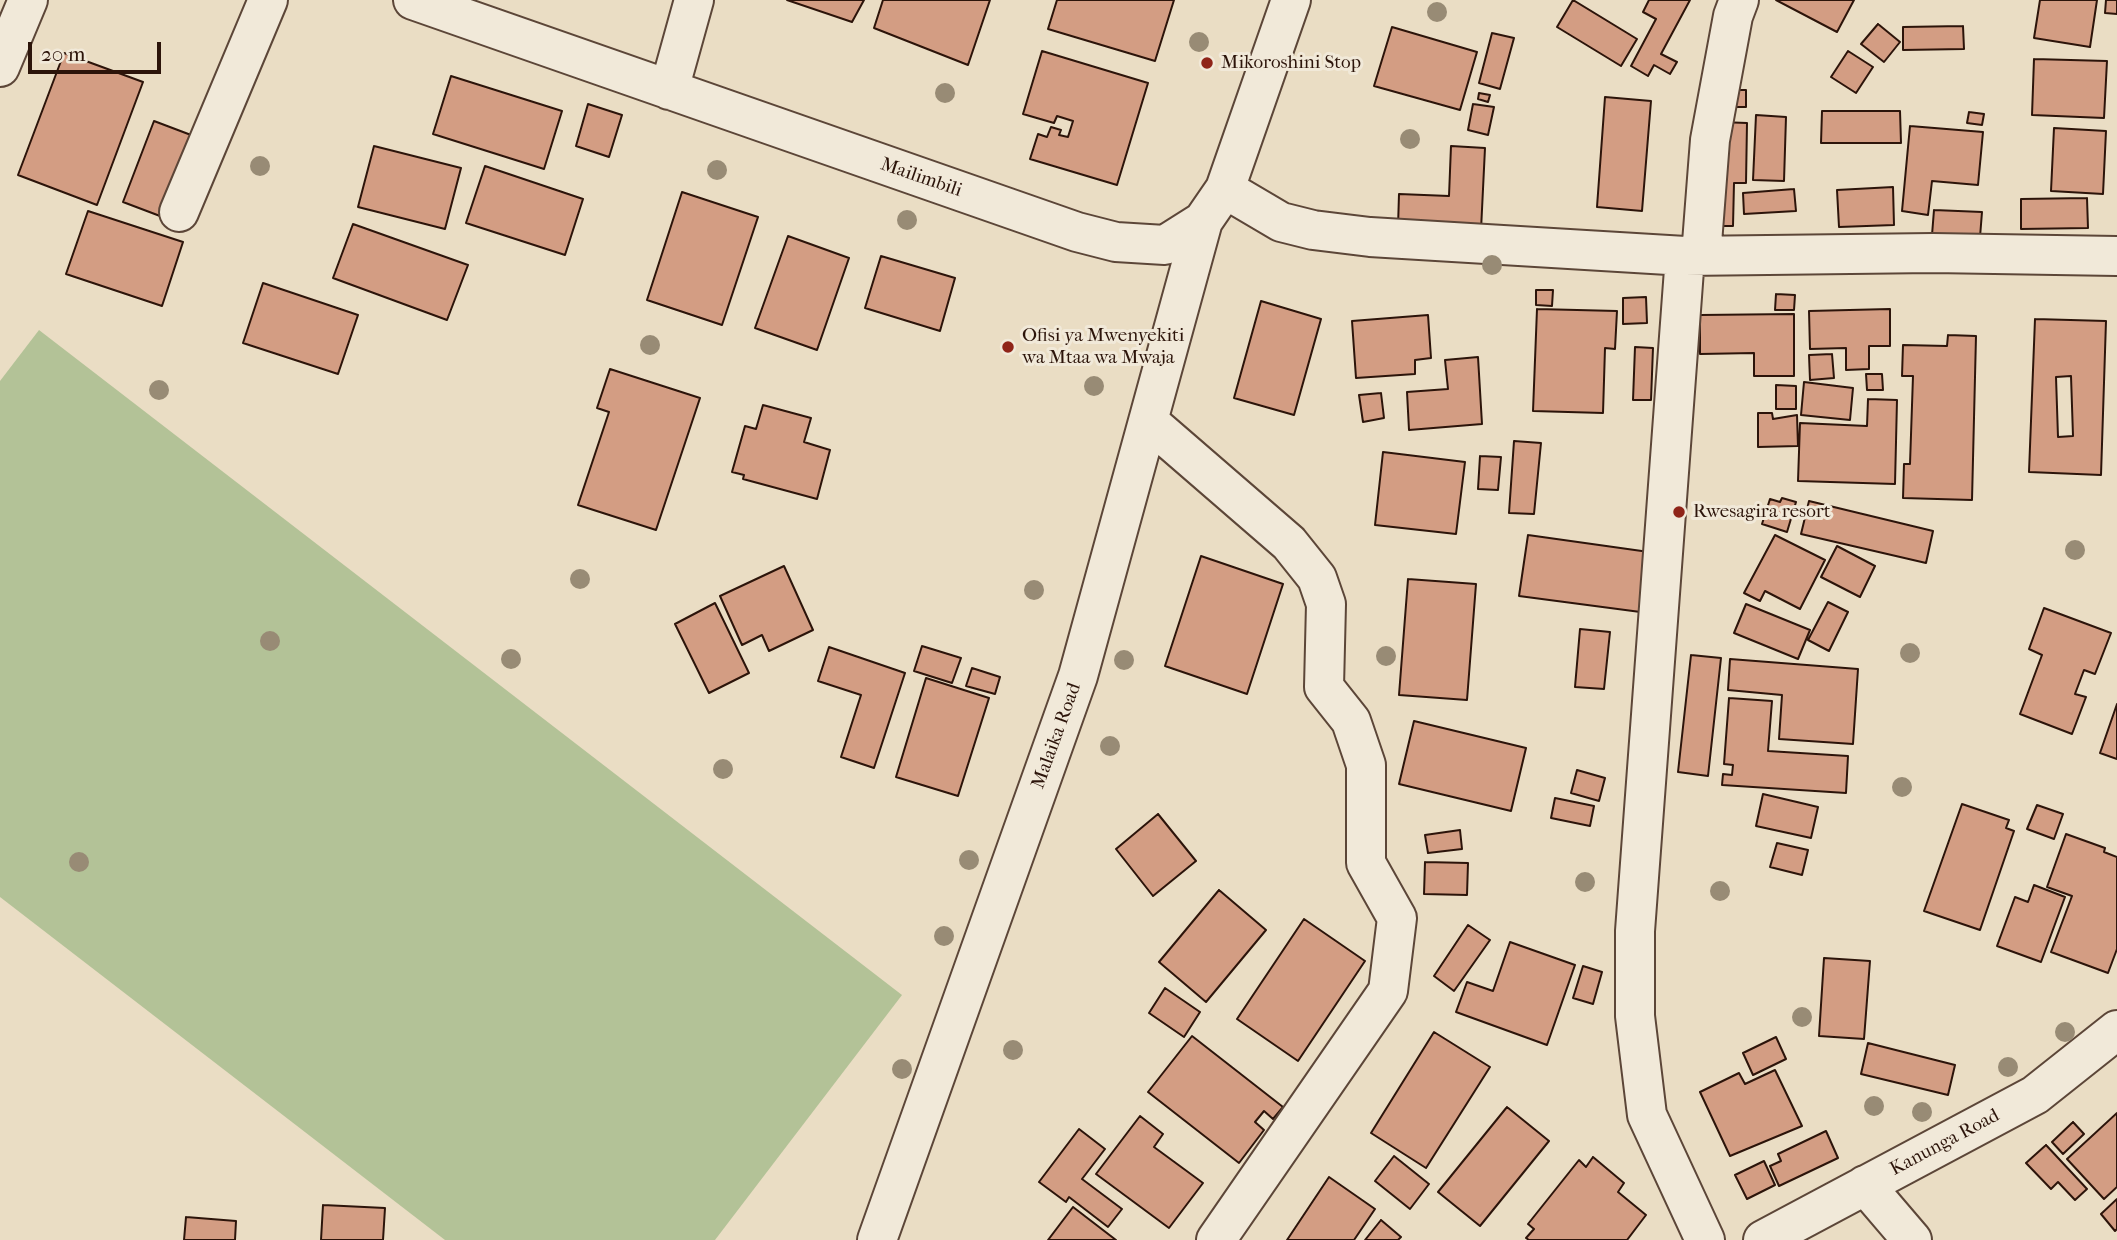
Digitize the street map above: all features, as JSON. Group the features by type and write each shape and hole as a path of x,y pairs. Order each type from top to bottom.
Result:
{"street":[{"path":"0,67 28,0"},
{"path":"178,212 268,0"},
{"name":"Mailimbili","path":"413,0 1103,239 1165,245 1203,221 1225,189 1291,0"},
{"path":"669,90 694,0"},
{"path":"1705,1240 1647,1115 1635,1016 1635,932 1693,256 1732,16 1739,0"},
{"path":"1225,189 1281,222 1313,230 1370,237 1693,256 1933,253 2117,256"},
{"name":"Malaika Road","path":"877,1240 1078,676 1203,221"},
{"path":"1148,421 1289,543 1317,578 1326,604 1324,687 1351,720 1366,765 1366,863 1397,918 1388,991 1216,1240"},
{"name":"Kanunga Road","path":"1763,1240 2035,1095 2117,1030"},
{"path":"1866,1185 1912,1240"}],"green space":[{"path":"39,330 902,995 715,1240 445,1240 0,897 0,381"}],"building":[{"path":"787,0 864,0 852,22"},
{"path":"883,0 990,0 968,65 874,28"},
{"path":"1057,0 1174,0 1155,61 1048,29"},
{"path":"1573,0 1637,39 1621,66 1557,27"},
{"path":"1649,0 1690,0 1661,54 1677,62 1670,74 1654,65 1648,76 1631,66 1656,19 1643,12"},
{"path":"1776,0 1854,0 1837,32"},
{"path":"2040,0 2097,0 2090,47 2034,38"},
{"path":"2106,0 2117,0 2117,14 2105,13"},
{"path":"1878,24 1900,42 1884,62 1861,44"},
{"path":"1963,26 1964,49 1903,50 1903,27"},
{"path":"1392,27 1477,52 1460,110 1374,86"},
{"path":"1492,33 1514,38 1500,89 1479,83"},
{"path":"1042,51 1148,83 1117,185 1030,159 1038,134 1047,137 1051,127 1061,130 1059,135 1068,137 1073,121 1057,116 1054,123 1023,114"},
{"path":"1848,51 1873,67 1856,93 1831,77"},
{"path":"64,53 143,82 97,205 18,175"},
{"path":"2034,59 2107,61 2104,118 2032,115"},
{"path":"451,76 562,111 544,169 433,134"},
{"path":"1733,90 1746,90 1746,107 1732,107"},
{"path":"1479,93 1490,95 1488,102 1478,99"},
{"path":"1605,97 1651,101 1642,211 1597,207"},
{"path":"588,104 622,115 609,157 576,146"},
{"path":"1473,104 1494,107 1488,135 1468,130"},
{"path":"1822,111 1900,111 1901,143 1821,143"},
{"path":"1969,112 1984,114 1982,125 1967,123"},
{"path":"1756,115 1786,117 1784,181 1753,180"},
{"path":"154,121 191,135 160,216 123,202"},
{"path":"1720,122 1747,123 1746,183 1734,183 1733,226 1718,226"},
{"path":"1910,126 1983,132 1978,185 1932,181 1928,215 1902,211"},
{"path":"2054,128 2106,131 2103,194 2051,191"},
{"path":"374,146 461,168 445,229 358,207"},
{"path":"1451,146 1485,148 1481,230 1398,227 1399,194 1449,196"},
{"path":"485,166 583,199 565,255 466,223"},
{"path":"1893,187 1894,225 1839,227 1837,190"},
{"path":"1794,189 1796,211 1744,214 1743,193"},
{"path":"682,192 758,217 722,325 647,300"},
{"path":"2087,198 2088,228 2021,229 2021,199"},
{"path":"1934,210 1982,212 1980,237 1932,235"},
{"path":"88,211 183,242 162,306 66,274"},
{"path":"353,224 468,265 447,320 333,278"},
{"path":"788,236 849,258 817,350 755,328"},
{"path":"881,256 955,278 940,331 865,308"},
{"path":"263,283 358,315 338,374 243,343"},
{"path":"1536,290 1553,290 1552,306 1536,305"},
{"path":"1776,294 1795,295 1794,310 1775,310"},
{"path":"1646,297 1647,323 1623,324 1623,298"},
{"path":"1261,301 1321,319 1294,415 1234,398"},
{"path":"1537,309 1617,311 1615,349 1605,348 1603,413 1533,411"},
{"path":"1890,309 1890,346 1869,346 1869,369 1846,370 1846,348 1810,349 1809,311"},
{"path":"1794,314 1794,376 1754,376 1754,353 1700,354 1700,315"},
{"path":"1428,315 1431,358 1415,360 1415,374 1356,378 1352,321"},
{"path":"2035,319 2106,321 2101,475 2029,472","holes":["2071,376 2073,436 2058,437 2056,377"]},
{"path":"1948,335 1976,336 1972,500 1903,498 1904,464 1910,464 1913,376 1902,376 1903,345 1947,346"},
{"path":"1635,347 1653,348 1651,400 1633,400"},
{"path":"1832,354 1834,378 1810,380 1809,355"},
{"path":"1478,357 1482,424 1409,430 1407,392 1448,389 1445,360"},
{"path":"610,369 700,398 656,530 578,505 609,412 597,408"},
{"path":"1866,374 1882,374 1883,390 1867,390"},
{"path":"1804,382 1853,388 1850,420 1801,415"},
{"path":"1776,385 1796,386 1796,409 1776,409"},
{"path":"1381,393 1384,418 1363,422 1359,395"},
{"path":"1868,399 1897,400 1895,484 1798,481 1800,423 1867,426"},
{"path":"763,405 811,418 804,442 830,450 817,499 743,479 744,475 732,472 745,426 756,429"},
{"path":"1758,413 1772,413 1773,419 1797,415 1798,446 1758,447"},
{"path":"1514,441 1541,443 1534,514 1509,513"},
{"path":"1383,452 1465,462 1456,534 1375,525"},
{"path":"1480,456 1501,457 1498,490 1478,489"},
{"path":"1782,498 1796,502 1787,532 1762,524 1770,499 1780,502"},
{"path":"1809,501 1933,531 1926,563 1801,534"},
{"path":"1528,535 1656,553 1648,613 1519,596"},
{"path":"1775,535 1825,560 1800,609 1765,591 1760,601 1744,593"},
{"path":"1837,546 1875,566 1860,597 1821,577"},
{"path":"1201,556 1283,584 1247,694 1165,666"},
{"path":"784,566 813,630 769,651 762,635 742,645 720,596"},
{"path":"1408,579 1476,584 1467,700 1399,695"},
{"path":"1828,602 1848,612 1829,651 1808,640"},
{"path":"715,603 749,673 709,693 675,624"},
{"path":"1746,604 1810,630 1798,659 1734,633"},
{"path":"2044,608 2111,633 2095,674 2084,670 2075,694 2086,697 2072,734 2020,714 2042,655 2029,649"},
{"path":"1580,629 1610,632 1604,689 1575,687"},
{"path":"922,646 961,658 952,683 914,671"},
{"path":"829,647 905,673 874,768 841,757 861,695 818,681"},
{"path":"1691,655 1721,658 1708,776 1678,772"},
{"path":"1730,659 1858,669 1853,744 1779,739 1782,695 1728,690"},
{"path":"972,668 1000,677 995,694 966,686"},
{"path":"926,678 989,698 958,796 896,777"},
{"path":"1729,698 1772,701 1768,751 1848,756 1846,793 1722,785 1723,774 1732,775 1733,765 1724,764"},
{"path":"2117,704 2117,759 2100,753"},
{"path":"1414,721 1526,748 1511,811 1399,784"},
{"path":"1577,770 1605,778 1599,801 1571,793"},
{"path":"1763,794 1818,807 1811,838 1756,826"},
{"path":"1555,798 1594,806 1590,826 1551,818"},
{"path":"1962,804 2009,820 2006,828 2014,831 1980,930 1924,911"},
{"path":"2037,805 2063,814 2054,839 2027,829"},
{"path":"1158,814 1196,861 1153,896 1116,849"},
{"path":"1460,830 1462,849 1428,853 1425,835"},
{"path":"2066,834 2105,848 2104,852 2117,857 2117,949 2108,973 2051,952 2072,896 2047,887"},
{"path":"1777,843 1808,850 1802,875 1770,867"},
{"path":"1425,862 1468,863 1467,895 1424,894"},
{"path":"2034,885 2065,897 2041,962 1997,946 2015,897 2028,902"},
{"path":"1219,890 1266,930 1206,1002 1159,962"},
{"path":"1304,919 1365,961 1298,1061 1237,1019"},
{"path":"1468,925 1490,940 1454,991 1434,976"},
{"path":"1510,942 1575,965 1547,1045 1456,1012 1467,982 1493,991"},
{"path":"1824,958 1870,961 1864,1039 1819,1036"},
{"path":"1583,966 1602,972 1593,1004 1573,998"},
{"path":"1165,988 1200,1012 1184,1037 1149,1013"},
{"path":"1434,1032 1490,1067 1426,1168 1371,1133"},
{"path":"1192,1036 1283,1107 1273,1119 1264,1111 1255,1122 1264,1130 1239,1163 1148,1092"},
{"path":"1776,1037 1786,1059 1753,1075 1743,1053"},
{"path":"1868,1043 1955,1065 1948,1095 1861,1074"},
{"path":"1775,1070 1802,1126 1730,1156 1700,1092 1739,1073 1745,1084"},
{"path":"1507,1107 1549,1141 1480,1226 1438,1192"},
{"path":"2117,1113 2117,1187 2104,1199 2067,1159"},
{"path":"1140,1116 1163,1134 1154,1147 1203,1183 1169,1228 1096,1174"},
{"path":"2073,1122 2084,1134 2063,1154 2052,1142"},
{"path":"1079,1129 1105,1149 1082,1179 1122,1209 1108,1227 1069,1197 1066,1202 1039,1182"},
{"path":"1826,1131 1838,1158 1779,1186 1770,1166 1781,1161 1778,1154"},
{"path":"2046,1145 2087,1189 2075,1200 2058,1182 2051,1189 2026,1163"},
{"path":"1394,1156 1429,1184 1410,1209 1375,1181"},
{"path":"1593,1157 1624,1183 1618,1192 1646,1215 1627,1240 1526,1238 1534,1229 1528,1224 1579,1160 1586,1167"},
{"path":"1764,1161 1775,1185 1747,1199 1735,1175"},
{"path":"1329,1177 1375,1209 1354,1240 1287,1240"},
{"path":"2117,1199 2117,1229 2115,1231 2101,1214"},
{"path":"323,1205 385,1208 383,1240 321,1240"},
{"path":"1073,1207 1116,1240 1048,1240"},
{"path":"186,1217 236,1221 235,1240 184,1240"},
{"path":"1381,1220 1401,1237 1398,1240 1365,1240"}],"place":[{"name":"Mikoroshini Stop","path":"1207,63"},
{"name":"Ofisi ya Mwenyekiti wa Mtaa wa Mwaja","path":"1008,347"},
{"name":"Rwesagira resort","path":"1679,512"}]}
